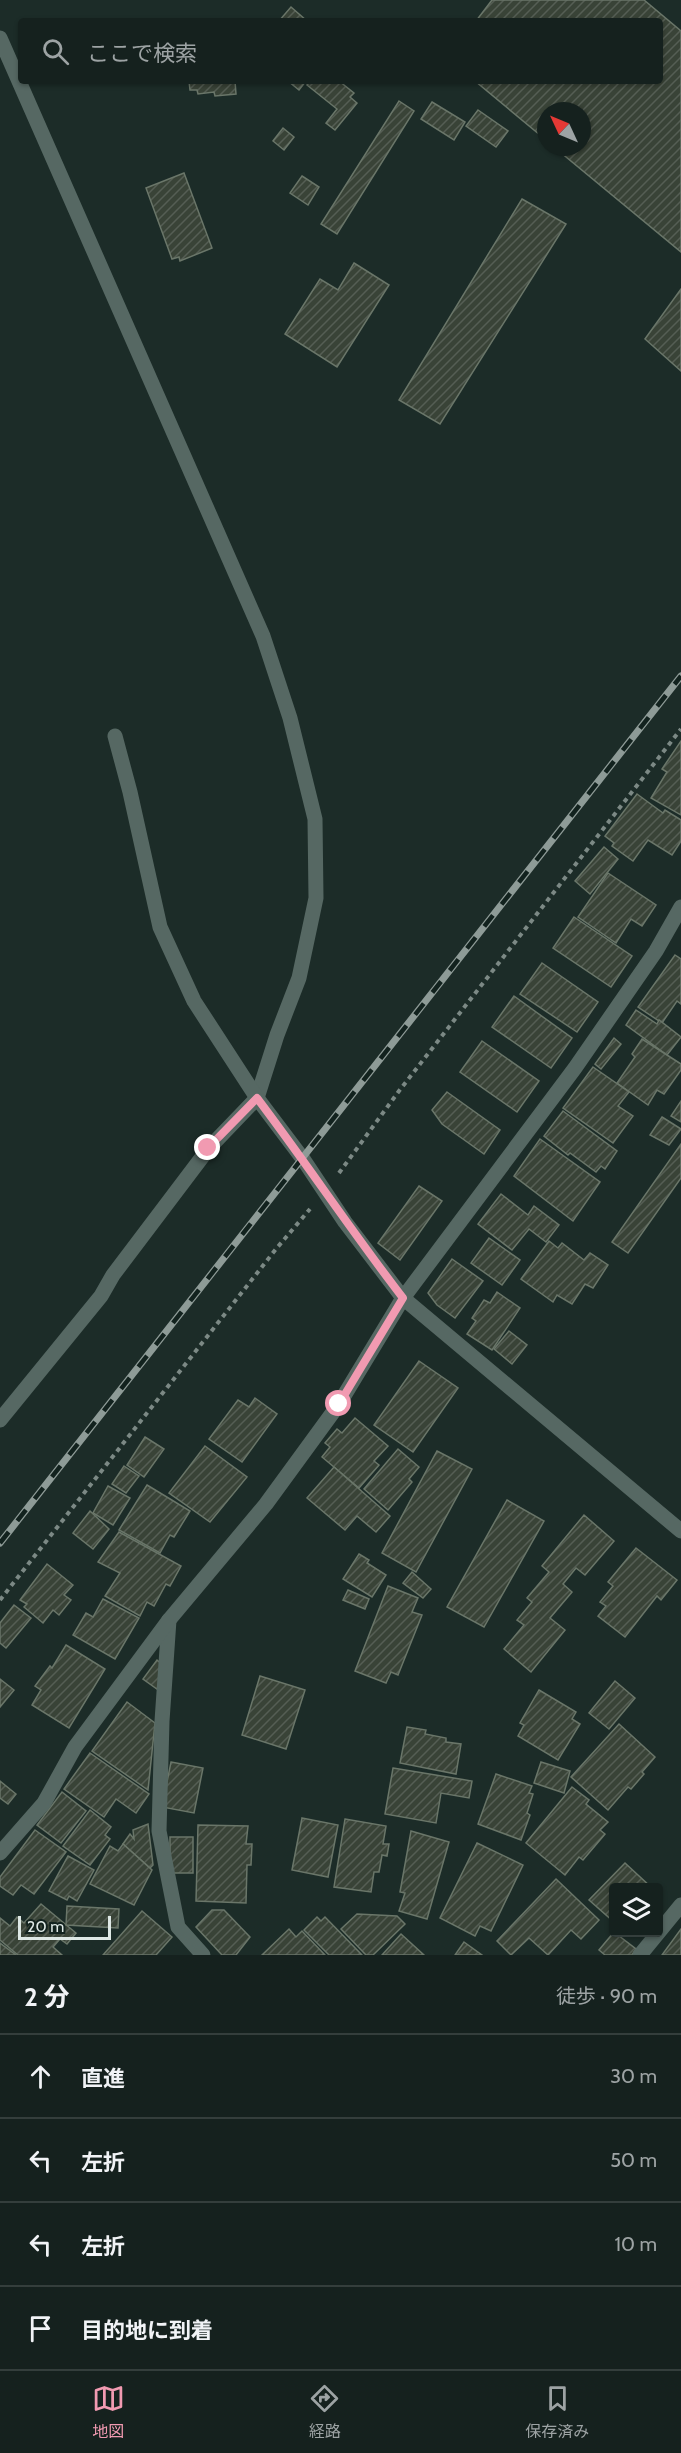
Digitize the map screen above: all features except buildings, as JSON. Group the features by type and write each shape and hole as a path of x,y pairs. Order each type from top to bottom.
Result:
{"street":[{"path":"0,38 18,79"},
{"path":"0,1420 101,1296 113,1275 208,1148 257,1098 298,978 316,898 315,819 290,718 263,636 20,84"},
{"path":"114,736 130,792 160,927 194,1000 257,1098 303,1158 324,1193 403,1298 681,1532"},
{"path":"0,1853 44,1803 75,1747 169,1620 266,1504 339,1404 403,1298 575,1068 656,951 681,907"},
{"path":"169,1620 162,1721 159,1831 178,1927 203,1955"},
{"path":"640,1955 681,1905"}],"path":[{"path":"0,1600 276,1249 324,1193 399,1091 681,729"}],"railway":[{"path":"0,1543 681,676"}],"route":[{"path":"208,1148 257,1098 303,1158 345,1222 403,1298 339,1404"}]}
